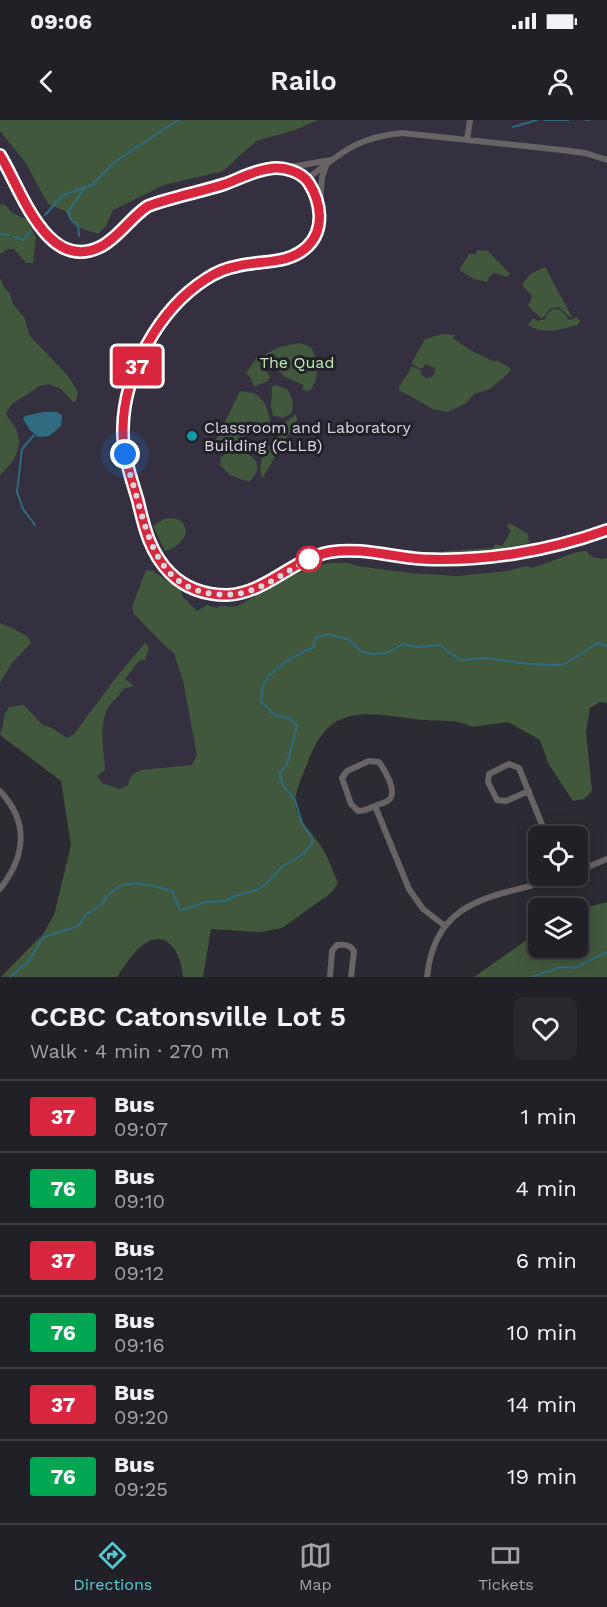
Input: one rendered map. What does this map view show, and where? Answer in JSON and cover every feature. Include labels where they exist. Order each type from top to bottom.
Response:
[{"type":"street","points":[[467,140],[470,120]]},
{"type":"street","points":[[307,179],[356,143],[402,133],[585,153],[607,160]]},
{"type":"street","points":[[0,154],[41,229],[53,242],[76,250],[102,246],[148,206],[225,184],[257,172],[330,161]]},
{"type":"street","points":[[330,161],[322,177],[319,228],[312,242],[304,250],[279,261],[230,268],[210,276],[189,292],[154,334],[138,363],[124,409],[125,454],[147,536],[158,559],[170,573],[185,585],[198,591],[219,595],[239,594],[264,585],[311,558],[332,551],[356,551],[411,558],[474,558],[549,547],[607,530]]},
{"type":"street","points":[[280,168],[295,172],[307,179],[319,209]]},
{"type":"street","points":[[374,761],[379,762],[382,767],[392,794],[390,798],[375,806],[363,811],[354,809],[342,778],[347,771],[374,761]]},
{"type":"street","points":[[529,791],[506,801],[497,800],[488,782],[489,774],[508,764],[516,765],[519,768],[529,791],[543,826]]},
{"type":"street","points":[[0,791],[16,814],[21,849],[15,869],[0,889]]},
{"type":"street","points":[[375,806],[409,889],[423,909],[445,926]]},
{"type":"street","points":[[588,867],[607,859]]},
{"type":"street","points":[[427,977],[433,948],[445,926],[476,901],[528,886]]},
{"type":"street","points":[[330,977],[332,951],[341,944],[349,945],[354,951],[351,977]]},
{"type":"shaded area","points":[[607,120],[607,652],[270,707],[127,830],[0,735],[0,122]]},
{"type":"green space","points":[[0,120],[318,120],[295,130],[256,141],[223,171],[164,185],[113,210],[106,226],[98,234],[75,226],[65,211],[48,204],[25,162],[0,131]]},
{"type":"green space","points":[[4,204],[14,214],[26,219],[36,237],[33,263],[26,263],[14,249],[8,249],[0,254],[0,205]]},
{"type":"green space","points":[[477,250],[488,251],[510,274],[508,277],[494,273],[487,282],[474,279],[459,270],[469,254],[476,254]]},
{"type":"green space","points":[[545,267],[571,318],[562,309],[554,307],[541,318],[528,306],[532,296],[522,285],[530,274]]},
{"type":"green space","points":[[0,278],[13,304],[24,317],[30,336],[69,377],[78,392],[76,401],[73,402],[61,389],[49,384],[40,386],[12,404],[6,413],[16,429],[18,449],[10,465],[0,475]]},
{"type":"green space","points":[[554,309],[561,310],[569,320],[577,317],[580,322],[577,325],[552,331],[540,330],[528,325],[533,318],[538,321],[545,319]]},
{"type":"green space","points":[[442,334],[455,335],[453,338],[470,350],[495,362],[496,360],[510,368],[511,371],[490,389],[474,394],[465,404],[447,412],[433,409],[399,390],[412,366],[422,371],[421,374],[427,379],[433,374],[434,376],[435,368],[426,364],[421,369],[412,362],[425,339]]},
{"type":"green space","name":"The Quad","points":[[300,343],[311,347],[316,358],[317,376],[309,391],[303,390],[303,385],[285,377],[274,366],[269,367],[263,358],[264,355],[279,347]]},
{"type":"green space","name":"The Quad","points":[[257,357],[270,377],[267,381],[254,387],[246,373]]},
{"type":"green space","name":"The Quad","points":[[276,385],[288,390],[293,401],[292,413],[283,418],[273,415],[271,407],[272,387]]},
{"type":"green space","name":"The Quad","points":[[240,391],[255,394],[268,410],[269,430],[250,421],[243,432],[242,440],[248,444],[250,441],[259,445],[263,443],[259,447],[242,449],[218,445],[215,442]]},
{"type":"green space","name":"The Quad","points":[[296,414],[297,420],[262,479],[260,467],[265,448],[272,444],[275,434]]},
{"type":"green space","points":[[231,450],[245,453],[255,460],[257,470],[249,482],[230,475],[220,465],[221,457]]},
{"type":"green space","points":[[170,518],[181,521],[186,531],[179,544],[165,551],[153,526]]},
{"type":"green space","points":[[508,524],[528,534],[529,543],[498,549],[443,553],[493,548],[495,544],[502,546],[511,531],[507,527]]},
{"type":"green space","points":[[586,551],[595,558],[607,558],[607,703],[600,702],[590,708],[586,732],[592,791],[584,799],[573,801],[548,763],[540,740],[508,722],[472,727],[455,721],[368,714],[353,715],[339,720],[327,729],[316,743],[295,798],[299,815],[323,849],[338,883],[331,893],[282,928],[260,932],[211,929],[203,977],[183,977],[174,949],[164,940],[157,939],[140,947],[117,977],[1,977],[43,934],[54,915],[71,845],[61,781],[0,735],[9,707],[24,705],[43,725],[67,738],[74,734],[145,643],[149,648],[145,660],[139,661],[125,679],[134,686],[123,689],[108,708],[105,716],[102,739],[105,770],[97,776],[102,783],[120,789],[128,785],[131,777],[138,771],[192,765],[197,755],[183,681],[174,653],[134,614],[132,607],[146,570],[153,571],[181,590],[182,596],[197,611],[207,605],[216,608],[237,606],[292,576],[315,566],[330,563],[348,563],[410,573],[457,576],[508,571],[526,566],[532,568]]},
{"type":"green space","points":[[0,623],[28,637],[31,643],[12,663],[0,683]]},
{"type":"green space","points":[[607,902],[607,977],[474,977],[528,939],[528,958],[588,958],[588,907]]},
{"type":"water","points":[[57,412],[62,415],[61,426],[49,436],[38,437],[23,419],[25,416]]},
{"type":"waterway","points":[[45,215],[63,195],[92,185],[116,161],[178,120]]},
{"type":"waterway","points":[[513,127],[537,120]]},
{"type":"waterway","points":[[544,120],[569,120]]},
{"type":"waterway","points":[[79,236],[78,225],[71,220],[68,212],[84,189]]},
{"type":"waterway","points":[[14,237],[23,240],[30,232]]},
{"type":"waterway","points":[[0,234],[9,235]]},
{"type":"waterway","points":[[34,435],[22,449],[17,492],[23,509],[35,525]]},
{"type":"waterway","points":[[10,977],[27,963],[44,937],[78,926],[86,915],[102,904],[107,896],[121,885],[137,883],[166,889],[173,892],[182,910],[206,902],[225,901],[259,889],[283,866],[302,855],[312,844],[312,838],[302,823],[295,800],[283,786],[279,772],[287,764],[297,726],[290,719],[274,714],[261,701],[263,687],[271,674],[292,658],[314,647],[315,638],[327,634],[350,640],[360,651],[371,654],[387,653],[403,644],[418,647],[440,645],[460,660],[486,658],[556,665],[565,664],[597,643],[607,646]]},
{"type":"waterway","points":[[532,977],[560,967],[575,968],[607,952]]},
{"type":"bus line","name":"37","points":[[0,155],[35,220],[47,237],[67,249],[84,251],[110,241],[130,220],[148,206],[268,169],[280,168],[295,172],[307,179],[312,189],[320,220],[312,242],[296,255],[279,261],[236,266],[210,276],[189,292],[167,316],[154,334],[136,369],[124,409],[125,454],[152,548],[170,573],[185,585],[206,593],[239,594],[264,585],[311,558],[332,551],[356,551],[423,559],[489,557],[549,547],[607,530]]},
{"type":"place","name":"Classroom and Laboratory Building (CLLB)","points":[[192,436]]},
{"type":"route","points":[[125,454],[152,548],[170,573],[185,585],[206,593],[239,594],[264,585],[311,558],[309,559]]}]
